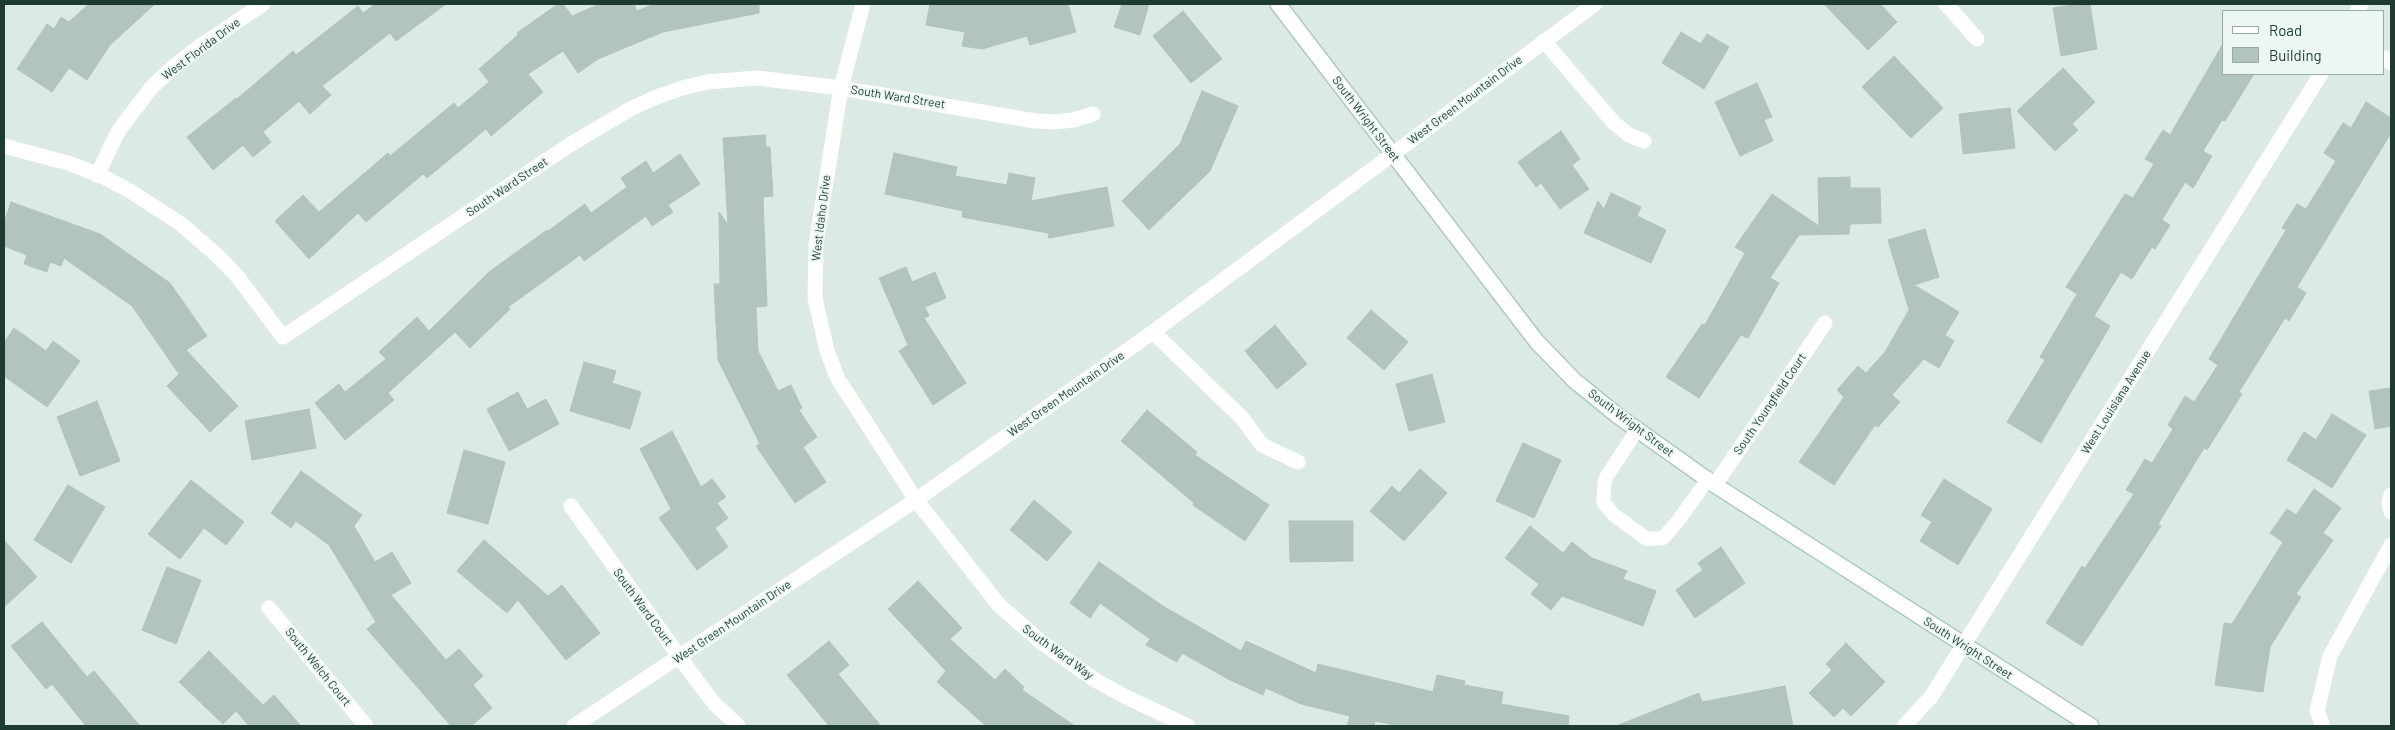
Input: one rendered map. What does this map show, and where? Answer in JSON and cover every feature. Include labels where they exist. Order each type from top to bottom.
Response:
[{"type":"street","name":"West Florida Drive","points":[[98,175],[119,130],[151,88],[192,52],[263,4]]},
{"type":"street","name":"West Idaho Drive","points":[[863,4],[841,88],[816,244],[815,298],[827,351],[838,379],[916,500]]},
{"type":"street","name":"South Wright Street","points":[[1278,4],[1537,342],[1575,380],[1637,430],[1711,482],[2091,726]]},
{"type":"street","name":"West Green Mountain Drive","points":[[574,726],[916,500],[1153,332],[1595,4]]},
{"type":"street","points":[[1946,4],[1977,39]]},
{"type":"street","points":[[1544,41],[1614,123],[1629,135],[1644,141]]},
{"type":"street","name":"West Louisiana Avenue","points":[[1904,726],[1931,697],[2320,75]]},
{"type":"street","name":"South Ward Street","points":[[4,146],[68,163],[130,191],[201,240],[237,276],[283,337],[571,144],[632,108],[659,96],[707,82],[757,78],[841,88],[1034,121],[1073,120],[1093,114]]},
{"type":"street","name":"South Youngfield Court","points":[[1711,482],[1825,322]]},
{"type":"street","points":[[1153,332],[1242,418],[1262,446],[1298,462]]},
{"type":"street","points":[[2391,495],[2389,502],[2391,512]]},
{"type":"street","name":"South Ward Way","points":[[916,500],[1000,605],[1041,642],[1124,696],[1188,726]]},
{"type":"street","name":"South Ward Court","points":[[571,506],[679,657],[714,703],[738,726]]},
{"type":"street","points":[[2323,726],[2318,711],[2330,656],[2391,545]]},
{"type":"street","name":"South Welch Court","points":[[269,608],[366,726]]},
{"type":"lane","points":[[1637,430],[1606,479],[1603,502],[1614,516],[1647,539],[1663,538],[1711,482]]},
{"type":"building","points":[[89,4],[155,4],[110,45],[87,80],[69,68],[52,92],[17,69],[47,24],[54,29],[61,17],[69,22]]},
{"type":"building","points":[[375,4],[446,4],[396,41],[390,33],[322,86],[331,95],[310,114],[299,101],[263,132],[271,142],[253,157],[243,145],[213,170],[187,137],[237,99],[293,51],[296,55],[358,6],[363,13]]},
{"type":"building","points":[[558,4],[563,4],[572,16],[600,4],[634,4],[637,11],[654,4],[759,4],[759,13],[663,32],[598,59],[578,73],[563,51],[528,74],[543,92],[491,136],[486,129],[427,178],[423,174],[366,222],[358,213],[309,259],[275,221],[303,195],[319,212],[388,153],[390,156],[454,103],[458,108],[489,82],[479,69],[518,35],[517,33]]},
{"type":"building","points":[[930,4],[1068,4],[1076,32],[1030,45],[1027,36],[982,49],[962,46],[965,32],[926,25]]},
{"type":"building","points":[[1122,4],[1149,4],[1140,35],[1114,27]]},
{"type":"building","points":[[1824,4],[1880,4],[1897,22],[1868,50]]},
{"type":"building","points":[[2090,4],[2097,49],[2061,56],[2053,8]]},
{"type":"building","points":[[1183,11],[1222,59],[1191,83],[1153,36]]},
{"type":"building","points":[[1681,32],[1701,44],[1707,34],[1729,47],[1704,89],[1662,63]]},
{"type":"building","points":[[2222,45],[2222,75],[2253,75],[2225,121],[2222,120],[2203,151],[2212,156],[2193,188],[2185,182],[2162,220],[2170,225],[2155,249],[2152,247],[2132,279],[2121,272],[2094,316],[2110,326],[2041,443],[2007,422],[2045,360],[2040,357],[2077,294],[2066,287],[2125,194],[2133,198],[2154,164],[2145,159],[2163,130],[2170,135]]},
{"type":"building","points":[[1894,56],[1943,108],[1911,138],[1862,87]]},
{"type":"building","points":[[2063,68],[2095,102],[2072,124],[2078,130],[2055,151],[2017,111]]},
{"type":"building","points":[[1757,83],[1772,117],[1764,120],[1773,141],[1740,156],[1715,102]]},
{"type":"building","points":[[1202,91],[1238,106],[1210,171],[1149,230],[1122,201],[1180,144]]},
{"type":"building","points":[[2366,102],[2391,118],[2391,133],[2297,287],[2306,293],[2289,321],[2285,318],[2239,392],[2242,394],[2207,450],[2204,448],[2158,524],[2161,526],[2082,646],[2046,623],[2082,566],[2085,568],[2134,494],[2126,490],[2145,459],[2152,463],[2173,429],[2168,425],[2185,396],[2194,402],[2218,365],[2209,359],[2286,230],[2282,228],[2297,204],[2306,209],[2336,161],[2324,153],[2343,123],[2351,128]]},
{"type":"building","points":[[2010,108],[2015,148],[1963,154],[1959,114]]},
{"type":"building","points":[[1561,131],[1580,159],[1572,165],[1589,189],[1560,209],[1541,183],[1536,187],[1518,162]]},
{"type":"building","points":[[765,135],[766,147],[770,147],[773,196],[763,197],[767,306],[756,307],[758,351],[778,391],[791,385],[802,408],[799,410],[817,437],[803,447],[826,482],[795,503],[756,446],[760,444],[718,360],[714,284],[720,284],[719,212],[728,225],[723,138]]},
{"type":"building","points":[[894,153],[957,167],[955,176],[1007,185],[1009,173],[1035,178],[1031,201],[1107,187],[1114,226],[1049,238],[1048,233],[962,217],[963,211],[885,194]]},
{"type":"building","points":[[680,154],[700,184],[668,205],[673,212],[652,226],[646,216],[584,261],[580,255],[508,307],[510,309],[470,348],[455,332],[388,393],[394,400],[345,440],[315,403],[339,384],[345,392],[386,359],[379,352],[417,317],[429,331],[489,272],[547,230],[585,204],[591,213],[627,187],[621,178],[646,161],[653,173]]},
{"type":"building","points":[[1850,177],[1850,188],[1880,188],[1881,223],[1850,224],[1849,234],[1799,235],[1770,278],[1779,283],[1748,338],[1741,335],[1699,398],[1666,377],[1702,324],[1705,325],[1745,253],[1735,247],[1772,194],[1819,226],[1818,178]]},
{"type":"building","points":[[1611,193],[1641,207],[1637,216],[1666,230],[1651,263],[1584,233],[1598,201],[1604,209]]},
{"type":"building","points":[[11,202],[100,234],[170,283],[207,336],[186,350],[238,406],[210,432],[167,386],[179,374],[132,306],[64,258],[61,266],[50,262],[47,272],[24,264],[27,255],[4,246],[4,223]]},
{"type":"building","points":[[1925,229],[1939,277],[1914,285],[1959,312],[1945,335],[1954,341],[1939,368],[1924,359],[1892,395],[1900,402],[1878,427],[1875,425],[1834,485],[1799,462],[1844,397],[1837,390],[1858,366],[1866,373],[1885,352],[1909,310],[1888,240]]},
{"type":"building","points":[[906,267],[912,282],[935,272],[946,298],[925,307],[929,316],[924,318],[966,383],[933,405],[899,351],[908,345],[879,278]]},
{"type":"building","points":[[1371,310],[1408,342],[1384,370],[1347,338]]},
{"type":"building","points":[[1275,325],[1307,364],[1277,389],[1245,351]]},
{"type":"building","points":[[14,328],[46,351],[53,341],[80,361],[47,407],[4,376],[4,343]]},
{"type":"building","points":[[584,362],[616,371],[612,383],[641,392],[630,429],[570,411]]},
{"type":"building","points":[[1432,374],[1445,422],[1409,431],[1396,384]]},
{"type":"building","points":[[2391,388],[2391,426],[2375,429],[2369,391]]},
{"type":"building","points":[[518,392],[527,409],[546,399],[559,424],[509,451],[487,409]]},
{"type":"building","points":[[97,401],[120,461],[80,476],[57,417]]},
{"type":"building","points":[[309,409],[316,448],[252,460],[245,421]]},
{"type":"building","points":[[1147,410],[1197,452],[1195,455],[1269,505],[1245,541],[1193,505],[1194,503],[1121,441]]},
{"type":"building","points":[[2332,414],[2366,435],[2332,488],[2287,460],[2304,432],[2316,440]]},
{"type":"building","points":[[672,431],[701,487],[712,479],[726,497],[717,503],[728,518],[715,528],[728,547],[697,570],[659,518],[671,509],[640,449]]},
{"type":"building","points":[[1523,443],[1561,460],[1534,518],[1496,501]]},
{"type":"building","points":[[464,450],[505,462],[488,524],[447,513]]},
{"type":"building","points":[[1420,469],[1447,493],[1404,541],[1370,511],[1392,486],[1399,493]]},
{"type":"building","points":[[301,471],[362,515],[354,526],[375,562],[392,552],[411,583],[391,595],[446,660],[459,649],[483,676],[473,685],[492,708],[471,726],[451,726],[367,629],[376,622],[329,545],[296,521],[291,528],[271,513]]},
{"type":"building","points":[[1944,479],[1992,509],[1958,565],[1920,541],[1932,522],[1921,515]]},
{"type":"building","points":[[191,480],[244,522],[226,545],[204,528],[180,559],[148,534]]},
{"type":"building","points":[[68,485],[105,507],[71,563],[34,540]]},
{"type":"building","points":[[2314,489],[2341,508],[2323,533],[2333,540],[2296,594],[2301,597],[2270,647],[2263,692],[2215,685],[2224,623],[2232,624],[2283,542],[2270,533],[2287,509],[2296,515]]},
{"type":"building","points":[[1034,500],[1072,532],[1047,561],[1010,530]]},
{"type":"building","points":[[1289,521],[1353,521],[1353,561],[1290,562]]},
{"type":"building","points":[[1530,526],[1563,553],[1572,542],[1592,558],[1627,571],[1623,579],[1656,591],[1643,626],[1562,596],[1551,610],[1531,594],[1539,584],[1505,558]]},
{"type":"building","points":[[4,540],[37,577],[4,607]]},
{"type":"building","points":[[484,540],[548,596],[562,585],[600,633],[566,660],[518,600],[507,613],[457,571]]},
{"type":"building","points":[[1721,547],[1745,583],[1695,618],[1676,590],[1703,570],[1698,563]]},
{"type":"building","points":[[1099,562],[1163,606],[1241,651],[1246,641],[1316,673],[1318,664],[1433,692],[1437,675],[1465,681],[1464,685],[1503,692],[1501,704],[1569,716],[1568,726],[1400,726],[1375,721],[1374,726],[1347,726],[1350,716],[1301,704],[1266,688],[1263,695],[1228,679],[1182,653],[1177,662],[1146,645],[1150,639],[1100,603],[1090,618],[1070,603]]},
{"type":"building","points":[[167,567],[201,580],[176,644],[142,630]]},
{"type":"building","points":[[918,581],[962,628],[950,639],[995,680],[1005,669],[1024,687],[1022,690],[1075,726],[986,726],[937,682],[946,671],[888,609]]},
{"type":"building","points":[[42,622],[87,677],[94,671],[140,726],[86,726],[52,684],[46,689],[11,646]]},
{"type":"building","points":[[829,641],[849,665],[838,674],[881,726],[829,726],[787,675]]},
{"type":"building","points":[[1846,643],[1885,682],[1851,716],[1843,708],[1834,717],[1809,693],[1832,670],[1826,664]]},
{"type":"building","points":[[209,651],[263,705],[274,695],[301,726],[249,726],[236,711],[223,724],[179,682]]},
{"type":"building","points":[[1785,686],[1793,726],[1616,726],[1699,693],[1702,702]]}]
